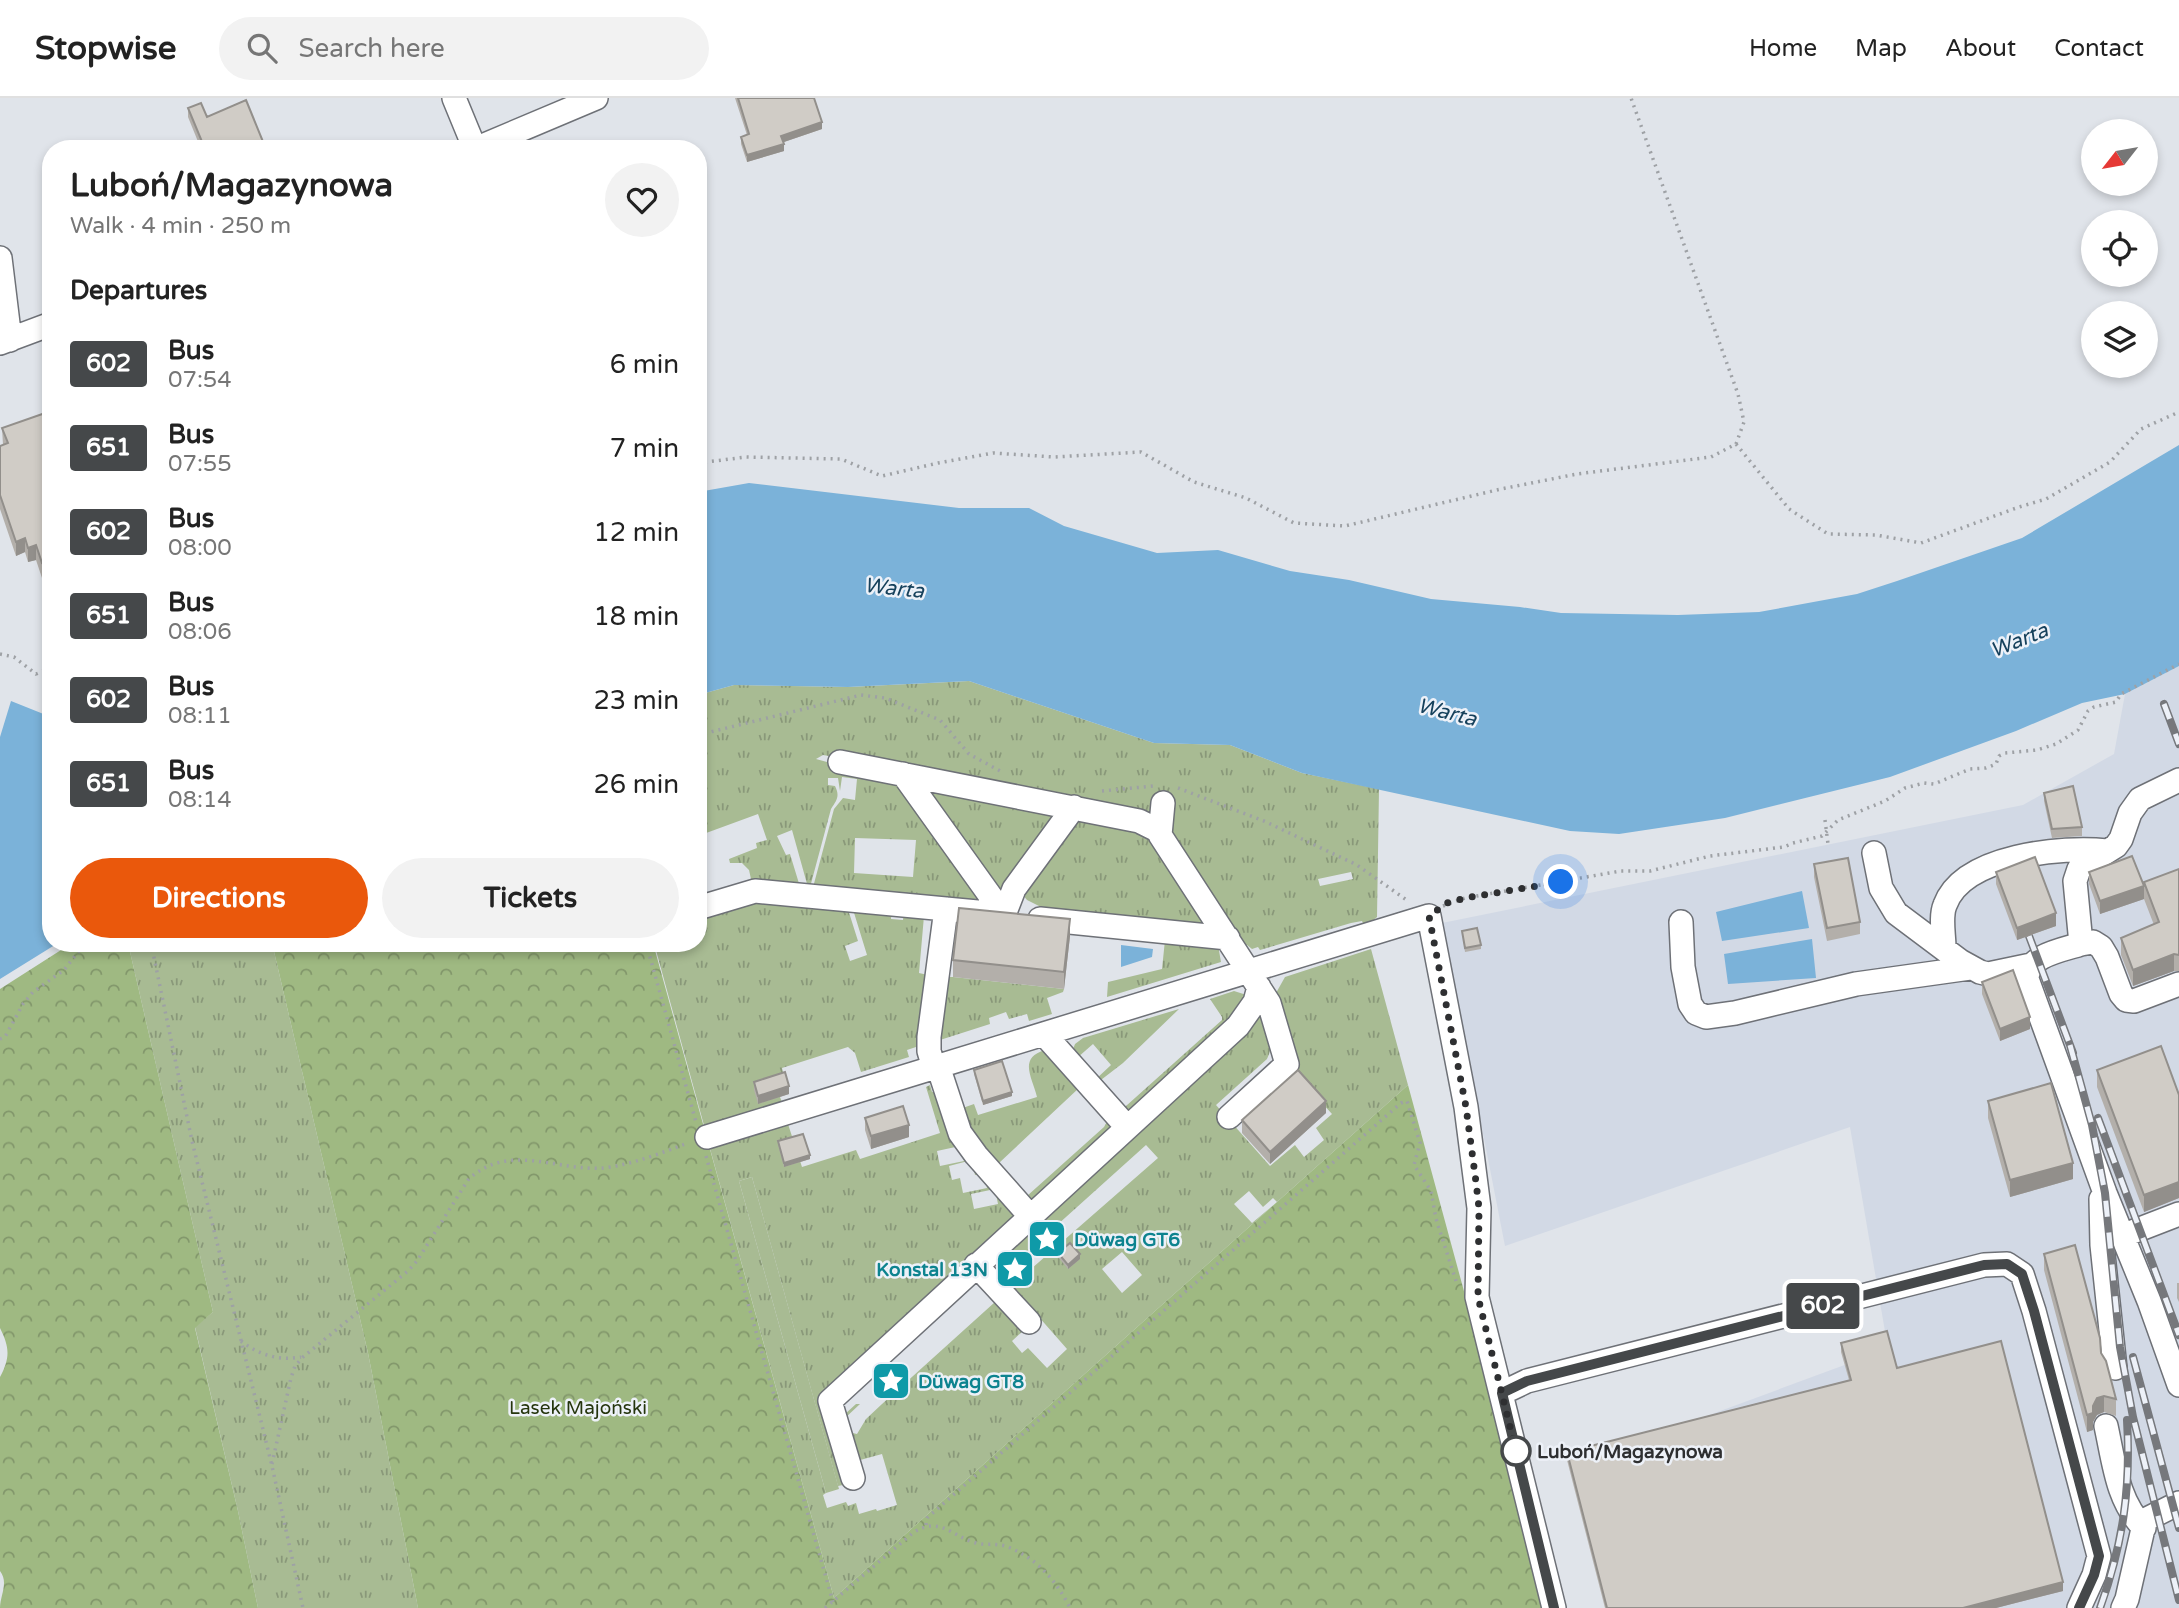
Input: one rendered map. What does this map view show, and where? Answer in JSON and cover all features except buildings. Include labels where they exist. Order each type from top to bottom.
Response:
[{"type":"street","points":[[454,98],[471,140]]},
{"type":"street","points":[[496,140],[596,98]]},
{"type":"street","points":[[0,258],[13,339],[42,328]]},
{"type":"street","points":[[840,762],[1139,821],[1159,831],[1175,860],[1269,1003],[1287,1065],[1228,1118]]},
{"type":"street","points":[[903,774],[1004,915]]},
{"type":"street","points":[[2081,944],[2076,874],[2083,865],[2109,851],[2121,839],[2130,813],[2140,799],[2179,780]]},
{"type":"street","points":[[1159,831],[1165,792]]},
{"type":"street","points":[[1004,915],[1014,890],[1073,807]]},
{"type":"street","points":[[1944,948],[1944,905],[1953,891],[1972,874],[2004,861],[2038,853],[2087,849],[2109,851]]},
{"type":"street","points":[[1874,853],[1881,888],[1896,913],[1970,968],[1988,974],[2031,965],[2043,957],[2093,942],[2101,947],[2126,1000],[2134,1001],[2179,984]]},
{"type":"street","points":[[707,905],[755,891],[1228,937]]},
{"type":"street","points":[[946,909],[929,1051],[960,1133],[1030,1216]]},
{"type":"street","points":[[703,1138],[1044,1034],[1254,979],[1429,916],[1466,1107],[1476,1182],[1479,1208],[1478,1297],[1554,1608]]},
{"type":"street","points":[[1681,922],[1689,1004],[1696,1013],[1706,1017],[1735,1013],[1856,984],[1970,968]]},
{"type":"street","points":[[2031,965],[2026,973],[2028,984],[2179,1385]]},
{"type":"street","points":[[853,1478],[831,1401],[1238,1026],[1255,1002],[1254,979]]},
{"type":"street","points":[[1044,1034],[1127,1127]]},
{"type":"street","points":[[2100,1181],[2102,1245],[2115,1368]]},
{"type":"street","points":[[2122,1236],[2179,1214]]},
{"type":"street","points":[[1502,1393],[1527,1381],[1984,1265],[2007,1264],[2022,1274],[2034,1311],[2099,1556],[2094,1575],[2079,1608]]},
{"type":"street","points":[[976,1265],[1028,1322]]},
{"type":"street","points":[[2106,1426],[2117,1482],[2126,1504],[2144,1528]]},
{"type":"street","points":[[2123,1608],[2146,1520],[2179,1503]]},
{"type":"path","points":[[707,462],[746,457],[841,460],[883,476],[993,453],[1054,457],[1141,453],[1194,482],[1246,498],[1294,523],[1345,526],[1577,474],[1711,457],[1736,444],[1744,422],[1738,394],[1631,98]]},
{"type":"path","points":[[1736,444],[1789,509],[1828,534],[1875,535],[1922,543],[2046,499],[2110,462],[2141,429],[2179,412]]},
{"type":"path","points":[[0,654],[14,657],[36,674],[42,672]]},
{"type":"path","points":[[1097,792],[1186,790],[1264,821],[1357,865],[1429,916],[1447,903],[1465,898],[1621,871],[1650,871],[1710,856],[1784,847],[1826,833],[1838,820],[1885,801],[1905,788],[1924,783],[1934,784],[1970,769],[1986,768],[1996,764],[2005,753],[2037,750],[2056,744],[2078,730],[2088,711],[2094,707],[2116,702],[2121,694],[2179,664]]},
{"type":"path","points":[[707,733],[861,695],[885,698],[940,720],[969,754],[1010,775]]},
{"type":"path","points":[[1825,820],[1828,844]]},
{"type":"path","points":[[0,1039],[5,1037],[23,1004],[33,992],[64,970],[78,952]]},
{"type":"path","points":[[153,952],[192,1141],[303,1608]]},
{"type":"path","points":[[649,952],[833,1602]]},
{"type":"path","points":[[926,1525],[927,1518],[1401,1103],[1407,1101],[1420,1143],[1414,1165],[1431,1191],[1436,1219],[1458,1288]]},
{"type":"path","points":[[271,1466],[295,1366],[408,1271],[431,1240],[468,1180],[483,1169],[513,1160],[537,1160],[583,1169],[636,1162],[680,1146]]},
{"type":"path","points":[[241,1341],[252,1350],[279,1358],[303,1357]]},
{"type":"path","points":[[825,1608],[914,1532],[926,1525],[937,1525],[975,1544],[1004,1546],[1031,1559],[1052,1578],[1070,1608]]},
{"type":"shaded area","points":[[2179,666],[2179,1608],[1804,1608],[1693,1421],[1888,1349],[1850,1127],[1505,1246],[1442,923],[2023,805],[2114,754],[2125,694]]},
{"type":"green space","points":[[969,681],[1154,743],[1230,745],[1302,773],[1379,789],[1377,917],[1365,927],[1362,921],[1351,923],[1260,950],[1258,947],[1252,949],[1247,945],[1243,946],[1241,939],[1238,939],[1166,839],[1171,793],[1159,794],[1155,820],[955,778],[823,755],[816,759],[904,783],[981,891],[975,895],[979,901],[812,891],[834,809],[843,798],[855,800],[857,779],[842,777],[840,791],[838,778],[828,778],[828,785],[835,786],[837,798],[831,809],[809,891],[792,830],[777,836],[786,855],[790,854],[801,890],[746,886],[751,879],[749,870],[742,863],[730,863],[729,859],[757,848],[756,843],[767,840],[758,814],[707,833],[707,692],[734,685],[848,687]],"holes":[[[855,838],[916,840],[913,877],[854,873]],[[1351,872],[1353,879],[1320,886],[1318,879]]]},
{"type":"green space","points":[[912,777],[1059,813],[1004,889],[992,889]]},
{"type":"green space","points":[[1073,815],[1145,830],[1220,932],[1039,913],[1039,906],[1022,894]]},
{"type":"green space","points":[[738,899],[846,903],[858,941],[845,946],[850,961],[867,955],[851,903],[892,907],[891,919],[903,920],[904,909],[924,916],[919,973],[928,975],[917,1041],[919,1046],[907,1050],[909,1057],[861,1072],[855,1053],[848,1047],[782,1068],[785,1081],[780,1097],[783,1105],[705,1129],[656,952],[707,952],[707,917],[741,905]]},
{"type":"green space","points":[[1165,940],[1218,945],[1221,962],[1107,997],[1108,982],[1162,969]]},
{"type":"green space","points":[[1371,949],[1408,1085],[834,1598],[709,1145],[787,1121],[802,1167],[856,1150],[860,1159],[940,1133],[926,1087],[930,1085],[932,1092],[942,1092],[948,1114],[965,1148],[1004,1193],[1015,1211],[1018,1220],[824,1397],[849,1486],[845,1488],[843,1485],[838,1486],[752,1177],[739,1181],[826,1493],[823,1495],[827,1508],[846,1502],[848,1506],[856,1503],[859,1514],[876,1509],[877,1511],[897,1505],[882,1454],[853,1462],[840,1414],[843,1411],[845,1414],[856,1404],[860,1404],[844,1419],[848,1432],[857,1434],[866,1419],[995,1302],[1003,1305],[1024,1330],[1012,1341],[1022,1353],[1028,1348],[1047,1368],[1067,1349],[1038,1316],[1036,1318],[1015,1294],[1007,1290],[1158,1158],[1146,1145],[997,1279],[993,1272],[1009,1253],[1007,1250],[1020,1230],[1237,1033],[1260,1003],[1271,1030],[1267,1059],[1216,1105],[1270,1166],[1295,1145],[1304,1157],[1324,1140],[1316,1128],[1332,1114],[1301,1080],[1275,1005],[1276,993],[1285,977]],"holes":[[[960,1146],[964,1161],[940,1166],[937,1151]],[[972,1160],[975,1175],[984,1174],[987,1188],[963,1193],[960,1178],[952,1180],[949,1166]],[[995,1189],[998,1204],[974,1209],[971,1194]],[[1249,1191],[1263,1207],[1273,1198],[1277,1202],[1252,1223],[1234,1204]],[[1122,1252],[1142,1275],[1122,1293],[1102,1269]]]},
{"type":"green space","points":[[58,952],[130,952],[213,1312],[195,1328],[258,1608],[0,1608],[4,1585],[0,1571],[0,1377],[8,1353],[0,1328],[0,989]]},
{"type":"green space","points":[[130,952],[274,952],[368,1353],[418,1608],[258,1608],[195,1327],[213,1312]]},
{"type":"green space","name":"Lasek Majoński","points":[[274,952],[655,952],[834,1598],[1408,1085],[1550,1608],[418,1608],[368,1353]]},
{"type":"green space","points":[[946,977],[1064,989],[1063,992],[1047,998],[1052,1014],[1029,1021],[1027,1014],[1009,1019],[1006,1012],[989,1018],[990,1024],[940,1040]]},
{"type":"green space","points":[[1234,991],[1253,997],[1130,1119],[1121,1107],[1126,1106],[1222,1020],[1210,999]]},
{"type":"green space","points":[[1179,1009],[1123,1063],[1097,1083],[1095,1080],[1111,1065],[1093,1044],[1077,1058],[1072,1052],[1075,1044],[1083,1038]]},
{"type":"green space","points":[[1045,1050],[1079,1088],[999,1163],[1027,1196],[1104,1127],[1108,1120],[1118,1130],[1035,1205],[1025,1203],[957,1110],[974,1104],[978,1115],[1037,1097],[1029,1063],[1037,1053]]},
{"type":"green space","points":[[752,1177],[839,1489],[826,1493],[739,1181]]},
{"type":"water","name":"Warta","points":[[2179,445],[2179,666],[2125,694],[2082,703],[2016,731],[1890,777],[1725,818],[1619,834],[1570,831],[1302,773],[1230,745],[1154,743],[969,681],[848,687],[734,685],[707,692],[707,490],[749,483],[959,508],[1029,508],[1064,526],[1157,553],[1218,550],[1290,571],[1349,580],[1431,599],[1561,613],[1678,615],[1759,612],[1857,594],[2022,538]]},
{"type":"water","points":[[11,701],[42,713],[44,952],[0,979],[0,737]]},
{"type":"water","points":[[1802,891],[1809,928],[1722,941],[1716,912]]},
{"type":"water","points":[[1812,939],[1816,978],[1728,984],[1724,954]]},
{"type":"water","points":[[1121,945],[1153,949],[1152,957],[1121,967]]},
{"type":"railway","points":[[2164,704],[2179,744]]},
{"type":"railway","points":[[2029,936],[2073,1053]]},
{"type":"railway","points":[[2070,1045],[2092,1125],[2105,1193],[2120,1347],[2133,1417],[2179,1600]]},
{"type":"railway","points":[[2098,1118],[2179,1335]]},
{"type":"railway","points":[[2133,1357],[2179,1528]]},
{"type":"railway","points":[[2100,1608],[2124,1516],[2128,1469],[2127,1420]]},
{"type":"bus line","name":"602","points":[[1554,1608],[1502,1393],[1527,1381],[1984,1265],[2007,1264],[2022,1274],[2034,1311],[2099,1556],[2094,1575],[2079,1608]]},
{"type":"place","name":"Düwag GT6","points":[[1047,1239]]},
{"type":"place","name":"Konstal 13N","points":[[1015,1269]]},
{"type":"place","name":"Düwag GT8","points":[[891,1381]]},
{"type":"place","name":"Luboń/Magazynowa","points":[[1516,1451]]},
{"type":"route","points":[[1516,1451],[1478,1297],[1479,1208],[1476,1182],[1466,1107],[1429,916],[1447,903],[1465,898],[1561,882]]}]
